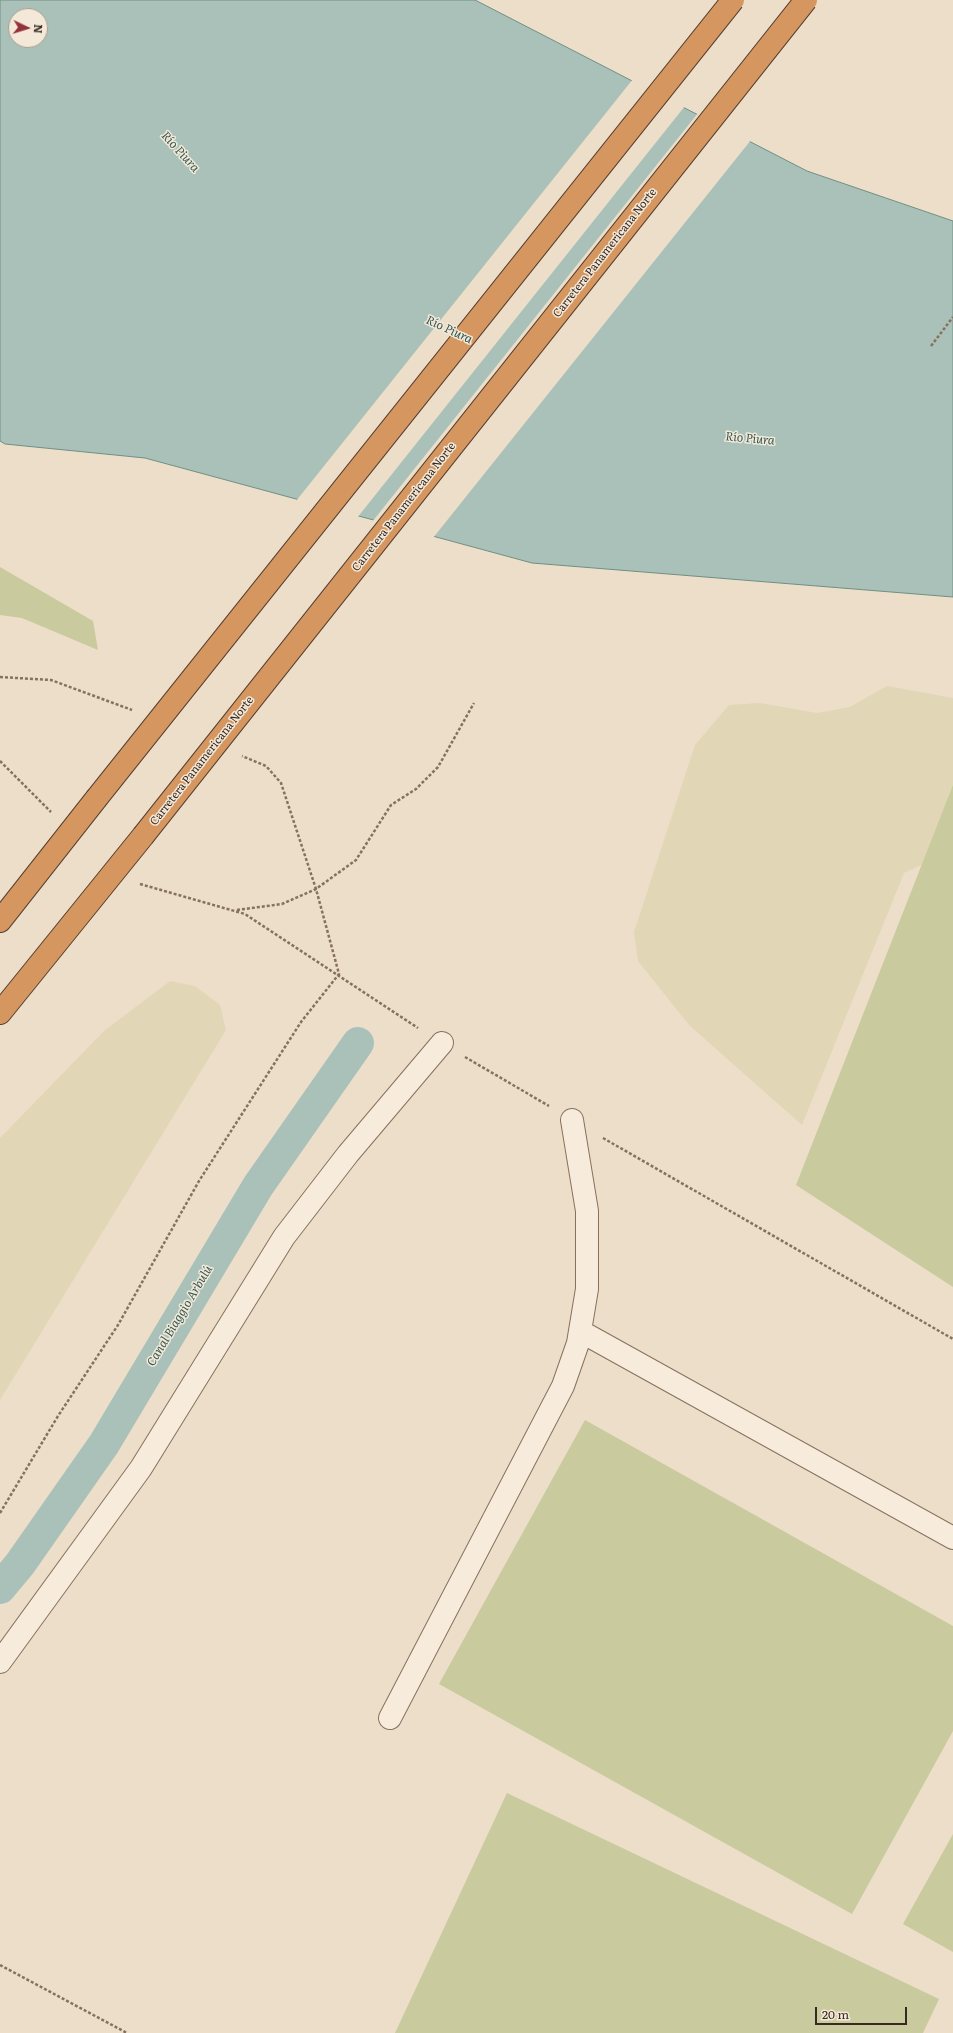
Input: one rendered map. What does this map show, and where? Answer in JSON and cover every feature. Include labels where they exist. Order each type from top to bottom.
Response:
[{"type":"highway","points":[[0,921],[733,0]]},
{"type":"highway","name":"Carretera Panamericana Norte","points":[[0,1013],[143,836],[806,0]]},
{"type":"street","points":[[0,1662],[141,1468],[284,1236],[348,1154],[442,1043]]},
{"type":"street","points":[[390,1718],[563,1386],[578,1343],[587,1289],[587,1211],[572,1120]]},
{"type":"street","points":[[580,1331],[953,1538]]},
{"type":"path","points":[[931,346],[953,317]]},
{"type":"path","points":[[234,910],[282,904],[316,890],[356,860],[391,805],[416,789],[438,767],[474,703]]},
{"type":"path","points":[[0,760],[20,779],[70,833]]},
{"type":"path","points":[[110,876],[245,914],[339,974],[442,1043],[572,1120],[953,1339]]},
{"type":"path","points":[[0,1513],[58,1416],[118,1325],[199,1181],[301,1022],[339,974]]},
{"type":"path","points":[[0,1965],[127,2033]]},
{"type":"shaded area","points":[[887,686],[953,698],[953,847],[951,851],[904,873],[802,1125],[689,1025],[638,961],[634,932],[695,745],[729,705],[760,703],[817,713],[850,707]]},
{"type":"shaded area","points":[[170,981],[195,986],[220,1005],[226,1030],[0,1400],[0,1138],[104,1031]]},
{"type":"green space","points":[[0,567],[93,621],[98,650],[22,618],[0,615]]},
{"type":"green space","points":[[953,785],[953,1287],[796,1185]]},
{"type":"green space","points":[[585,1420],[953,1626],[953,1731],[852,1914],[439,1684]]},
{"type":"green space","points":[[507,1793],[939,1999],[923,2033],[395,2033]]},
{"type":"green space","points":[[953,1834],[953,1952],[903,1924]]},
{"type":"water","name":"Río Piura","points":[[0,0],[475,0],[807,171],[953,221],[953,597],[532,563],[145,458],[5,444],[0,441]]},
{"type":"pier","points":[[633,79],[685,106],[357,518],[296,501]]},
{"type":"pier","points":[[698,113],[751,140],[433,538],[372,522]]},
{"type":"waterway","name":"Canal Biaggio Arbulú","points":[[0,1588],[20,1564],[104,1444],[258,1186],[358,1043]]}]
